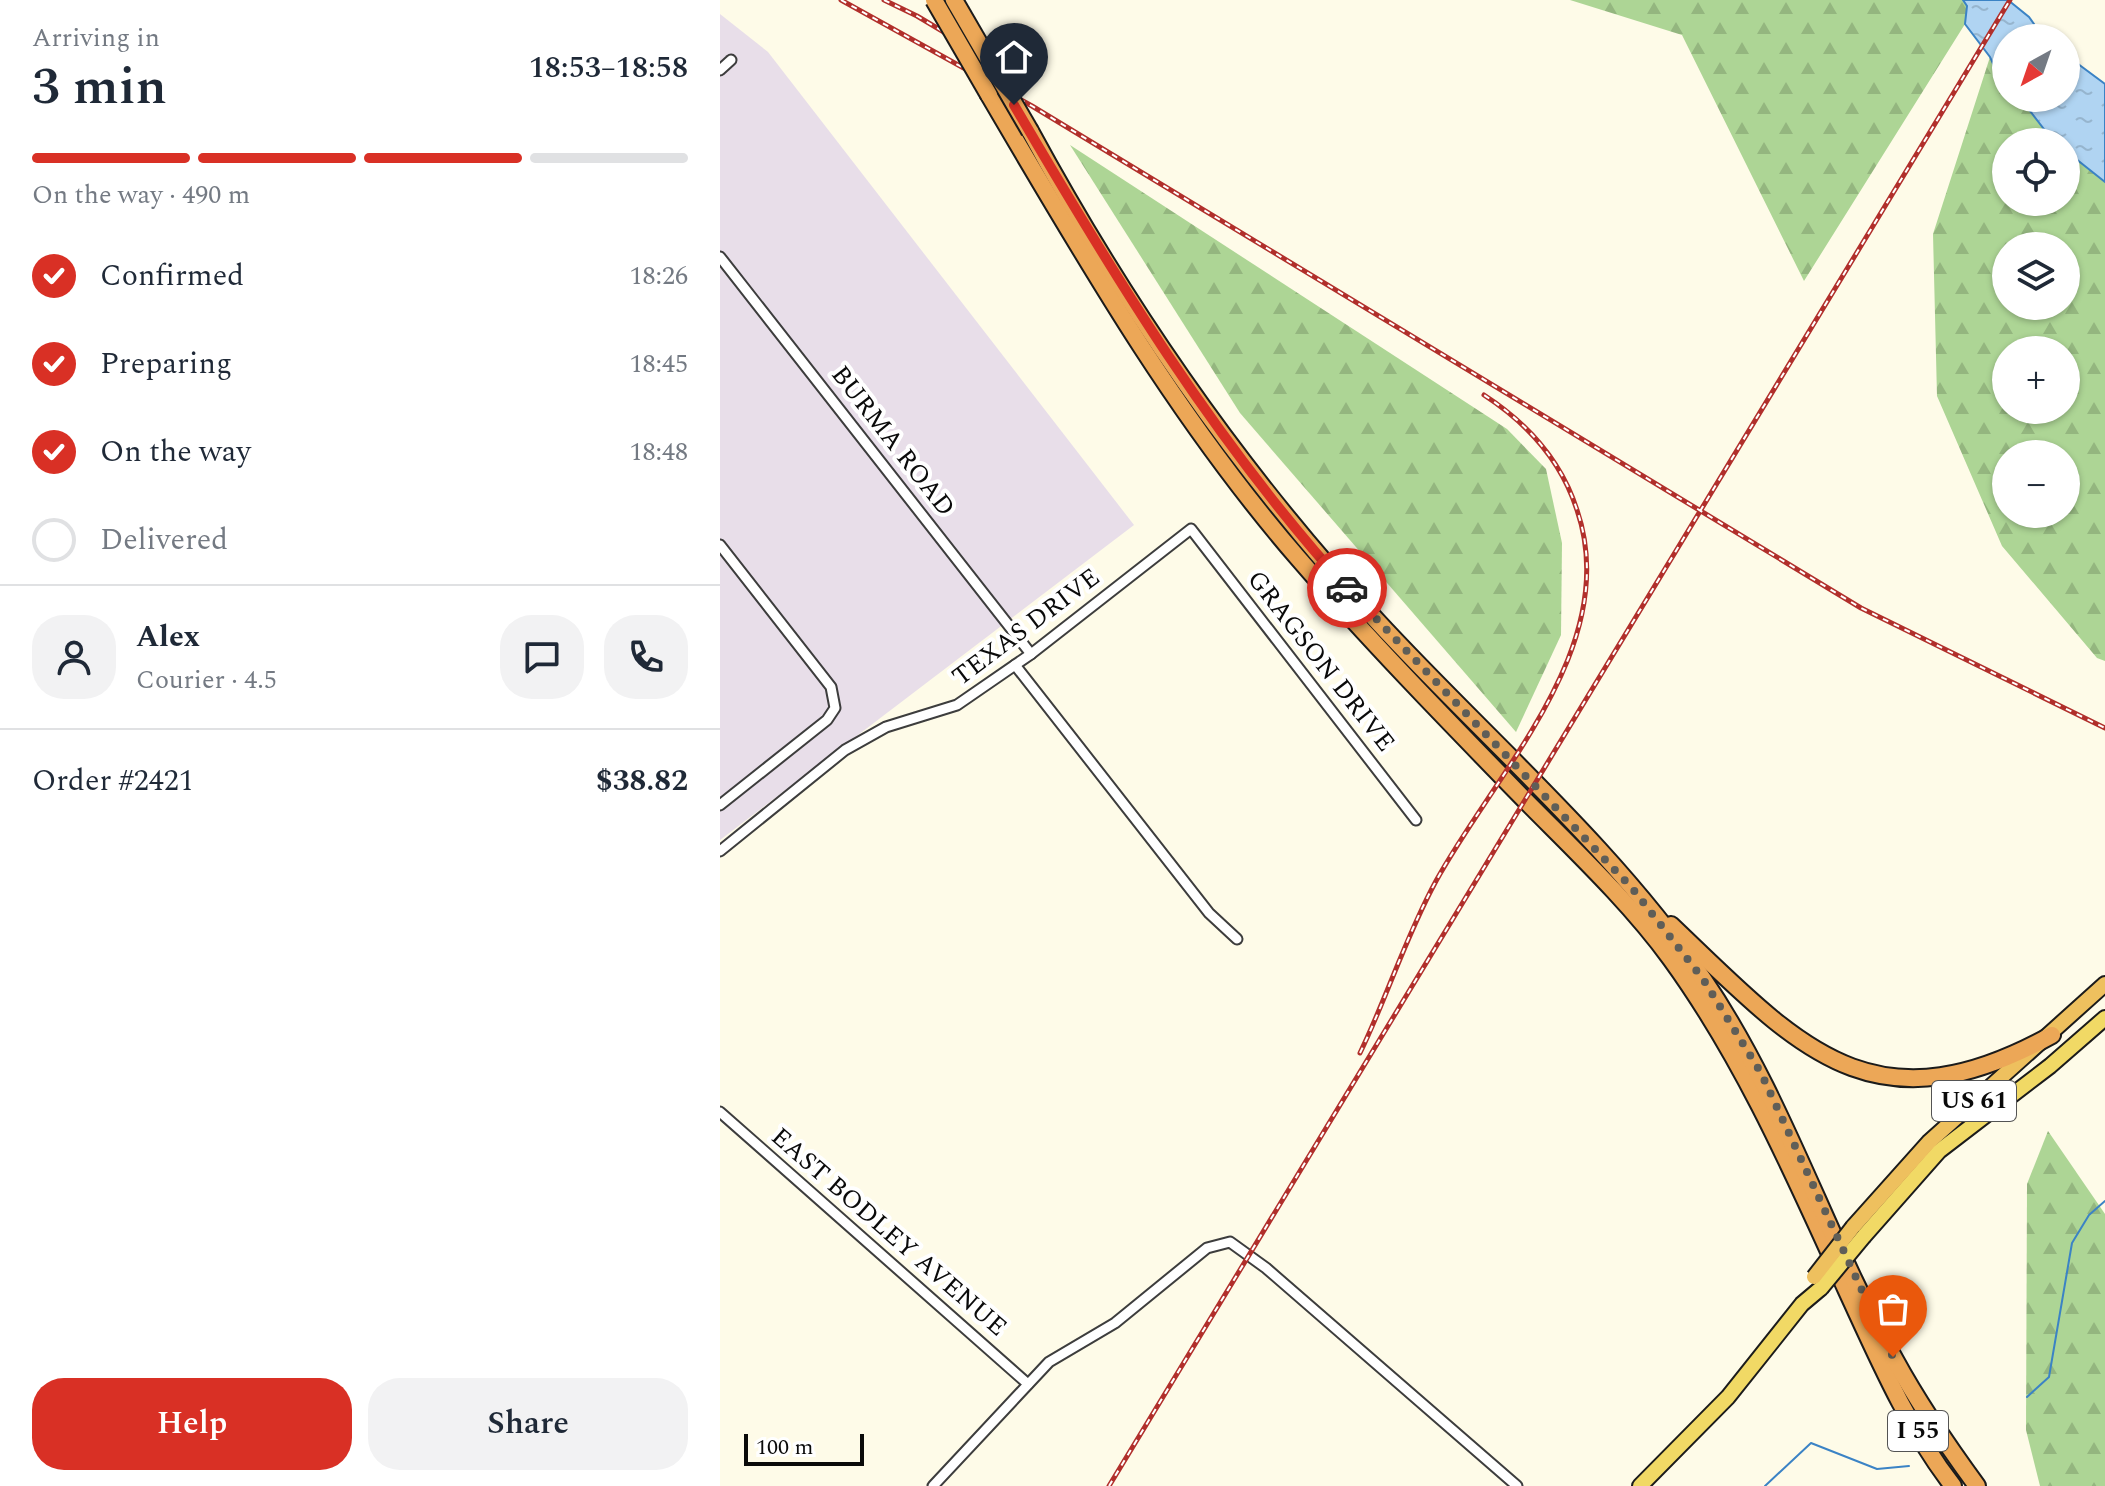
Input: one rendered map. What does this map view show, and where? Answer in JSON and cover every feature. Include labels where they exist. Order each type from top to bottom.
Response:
[{"type":"highway","name":"I 55","points":[[934,0],[1110,299],[1221,463],[1295,554],[1390,662],[1574,849],[1667,954],[1720,1029],[1885,1374],[1936,1464],[1953,1486]]},
{"type":"highway","name":"I 55","points":[[954,0],[1156,343],[1271,500],[1378,622],[1632,888],[1703,979],[1761,1073],[1893,1357],[1937,1431],[1977,1486]]},
{"type":"highway","points":[[1632,888],[1770,1020],[1809,1049],[1860,1072],[1898,1078],[1948,1077],[2017,1054],[2052,1035]]},
{"type":"highway","name":"US 61","points":[[1818,1282],[1929,1142],[2052,1035],[2105,984]]},
{"type":"main road","name":"US 61","points":[[1858,1231],[1939,1151],[2050,1066],[2105,1018]]},
{"type":"main road","name":"US 61","points":[[1640,1486],[1728,1397],[1818,1282]]},
{"type":"street","points":[[720,70],[731,60]]},
{"type":"street","name":"BURMA ROAD","points":[[720,257],[1031,654]]},
{"type":"street","name":"TEXAS DRIVE","points":[[720,851],[845,750],[886,727],[957,705],[1031,654],[1191,529]]},
{"type":"street","name":"GRAGSON DRIVE","points":[[1191,529],[1416,820]]},
{"type":"street","points":[[720,545],[831,687],[835,708],[827,720],[720,805]]},
{"type":"street","points":[[1015,665],[1209,913],[1237,939]]},
{"type":"street","name":"EAST BODLEY AVENUE","points":[[720,1112],[1028,1384]]},
{"type":"street","points":[[933,1486],[1049,1362],[1115,1323],[1196,1255],[1215,1244],[1230,1242],[1266,1268],[1517,1486]]},
{"type":"shaded area","points":[[720,14],[768,52],[1134,525],[720,840]]},
{"type":"green space","points":[[1570,0],[1963,0],[1967,6],[1965,24],[1804,281],[1682,35]]},
{"type":"green space","points":[[1990,57],[1992,112],[2033,112],[2044,128],[1992,128],[1992,216],[2080,216],[2080,162],[2105,182],[2105,661],[2097,658],[2002,546],[1994,528],[2080,528],[2080,440],[1992,440],[1992,523],[1937,396],[1933,234]]},
{"type":"green space","points":[[1070,145],[1507,429],[1546,469],[1562,543],[1561,635],[1516,732],[1240,413]]},
{"type":"green space","points":[[2048,1131],[2105,1214],[2105,1486],[2040,1486],[2026,1430],[2027,1184]]},
{"type":"water","points":[[1963,0],[2008,0],[2034,24],[1992,24],[1992,61],[1965,24],[1967,6]]},
{"type":"water","points":[[2080,65],[2105,84],[2105,182],[2080,162],[2080,128],[2043,128],[2031,112],[2080,112]]},
{"type":"waterway","points":[[2027,1397],[2049,1377],[2072,1243],[2089,1215],[2105,1201]]},
{"type":"waterway","points":[[1765,1486],[1811,1443],[1877,1469],[1909,1466]]},
{"type":"railway","points":[[841,0],[1032,106],[1861,608],[2105,728]]},
{"type":"railway","points":[[884,0],[917,16],[1024,80]]},
{"type":"railway","points":[[1109,1486],[2010,0]]},
{"type":"railway","points":[[1360,1053],[1436,881],[1547,704],[1569,657],[1583,609],[1587,560],[1577,510],[1570,492],[1541,444],[1484,395]]},
{"type":"way so far","points":[[1347,588],[1632,888],[1703,979],[1761,1073],[1893,1357]]},
{"type":"route","points":[[1014,105],[1109,268],[1173,367],[1271,500],[1347,588]]}]
